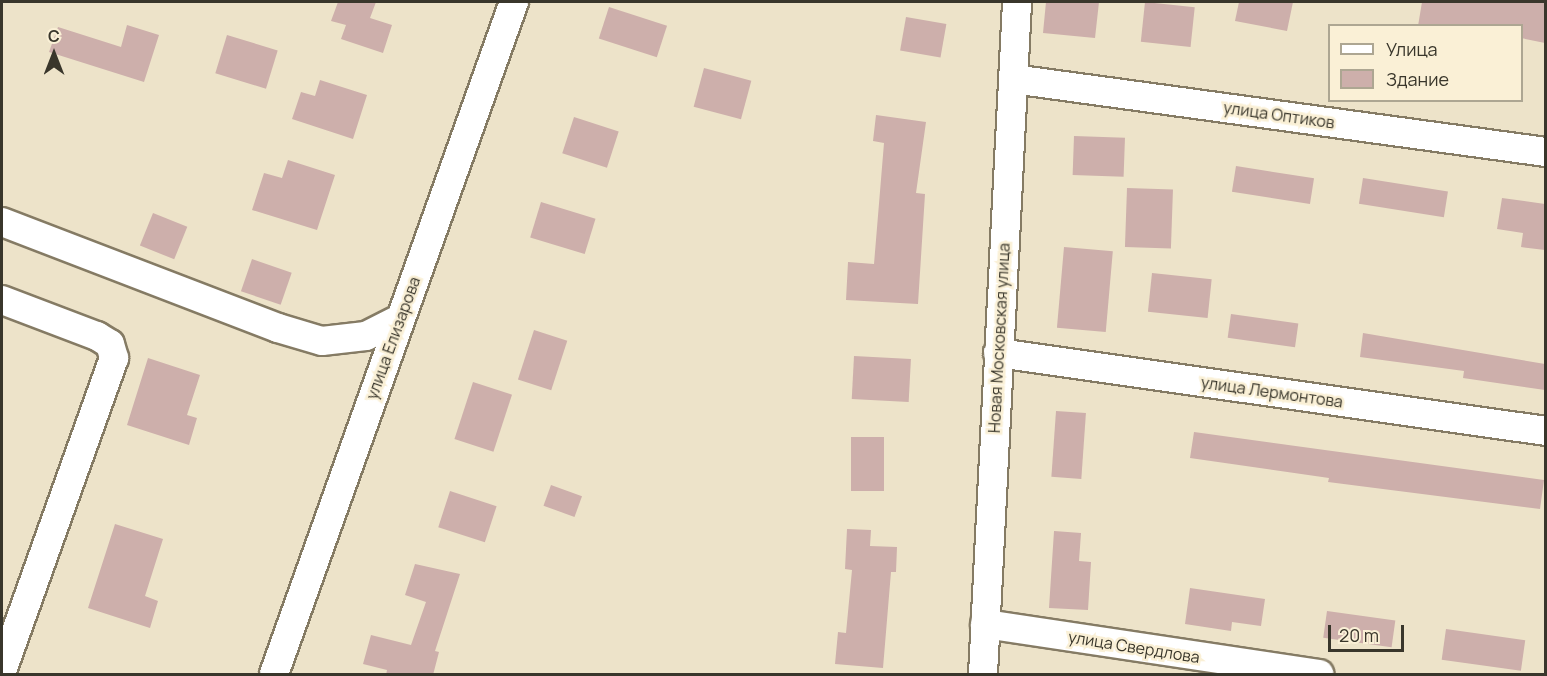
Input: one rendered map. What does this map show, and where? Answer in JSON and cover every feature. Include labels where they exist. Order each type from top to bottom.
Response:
[{"type":"street","name":"улица Елизарова","points":[[274,675],[398,320],[514,2]]},
{"type":"street","name":"Новая Московская улица","points":[[983,675],[1017,2]]},
{"type":"street","name":"улица Оптиков","points":[[1013,78],[1545,152]]},
{"type":"street","points":[[2,222],[278,328],[322,341],[366,336],[398,320]]},
{"type":"street","points":[[2,300],[97,336],[110,344],[114,358],[2,671]]},
{"type":"street","name":"улица Лермонтова","points":[[998,353],[1545,431]]},
{"type":"street","name":"улица Свердлова","points":[[986,624],[1319,675]]},
{"type":"building","points":[[338,2],[376,2],[370,18],[392,25],[383,53],[341,39],[346,25],[331,21]]},
{"type":"building","points":[[1046,2],[1099,2],[1095,38],[1043,33]]},
{"type":"building","points":[[1145,2],[1195,7],[1191,47],[1141,42]]},
{"type":"building","points":[[1239,2],[1293,2],[1287,31],[1235,21]]},
{"type":"building","points":[[1422,2],[1545,2],[1545,43],[1523,38],[1523,24],[1418,24]]},
{"type":"building","points":[[609,7],[667,26],[657,57],[599,38]]},
{"type":"building","points":[[906,17],[946,24],[940,58],[900,50]]},
{"type":"building","points":[[127,25],[159,35],[144,82],[49,52],[58,27],[121,47]]},
{"type":"building","points":[[227,35],[278,50],[266,89],[215,73]]},
{"type":"building","points":[[704,68],[751,81],[741,119],[694,107]]},
{"type":"building","points":[[320,80],[367,95],[353,139],[292,119],[301,92],[315,96]]},
{"type":"building","points":[[876,115],[926,122],[916,193],[925,194],[918,304],[846,300],[848,262],[874,264],[884,143],[873,141]]},
{"type":"building","points":[[574,117],[619,132],[607,168],[562,153]]},
{"type":"building","points":[[1074,136],[1125,138],[1124,177],[1073,175]]},
{"type":"building","points":[[288,160],[335,175],[317,230],[252,210],[264,173],[282,178]]},
{"type":"building","points":[[1236,166],[1314,178],[1310,204],[1232,192]]},
{"type":"building","points":[[1363,178],[1448,191],[1444,217],[1359,204]]},
{"type":"building","points":[[1127,188],[1173,190],[1171,249],[1125,247]]},
{"type":"building","points":[[1502,198],[1545,204],[1545,250],[1521,247],[1523,233],[1497,229]]},
{"type":"building","points":[[541,202],[596,219],[585,254],[530,237]]},
{"type":"building","points":[[153,213],[187,227],[174,259],[140,245]]},
{"type":"building","points":[[1064,247],[1113,251],[1106,332],[1057,328]]},
{"type":"building","points":[[252,259],[292,273],[281,305],[241,291]]},
{"type":"building","points":[[1152,273],[1212,279],[1208,318],[1148,312]]},
{"type":"building","points":[[1231,314],[1298,323],[1295,347],[1228,338]]},
{"type":"building","points":[[534,330],[567,341],[551,390],[518,379]]},
{"type":"building","points":[[1363,333],[1545,364],[1545,390],[1463,378],[1464,371],[1360,357]]},
{"type":"building","points":[[854,356],[911,359],[909,402],[852,399]]},
{"type":"building","points":[[148,358],[200,375],[187,415],[197,418],[189,445],[127,425]]},
{"type":"building","points":[[473,382],[512,395],[493,452],[454,439]]},
{"type":"building","points":[[1056,411],[1086,413],[1081,479],[1051,477]]},
{"type":"building","points":[[1194,432],[1544,480],[1540,509],[1328,482],[1329,478],[1190,458]]},
{"type":"building","points":[[851,437],[884,437],[884,491],[851,491]]},
{"type":"building","points":[[551,485],[582,496],[574,517],[543,506]]},
{"type":"building","points":[[450,491],[497,506],[485,542],[438,527]]},
{"type":"building","points":[[115,524],[163,539],[145,596],[158,601],[150,628],[88,608]]},
{"type":"building","points":[[847,529],[871,530],[870,546],[897,547],[896,572],[891,572],[883,668],[835,664],[838,632],[846,633],[852,570],[845,569]]},
{"type":"building","points":[[1054,531],[1081,533],[1079,561],[1091,562],[1088,610],[1049,608]]},
{"type":"building","points":[[415,564],[460,574],[435,651],[439,652],[433,675],[386,675],[387,670],[363,664],[371,635],[411,645],[426,602],[405,595]]},
{"type":"building","points":[[1190,588],[1265,599],[1261,626],[1232,622],[1231,631],[1185,624]]},
{"type":"building","points":[[1327,611],[1395,621],[1392,647],[1323,638]]},
{"type":"building","points":[[1446,629],[1525,640],[1521,671],[1442,660]]}]
